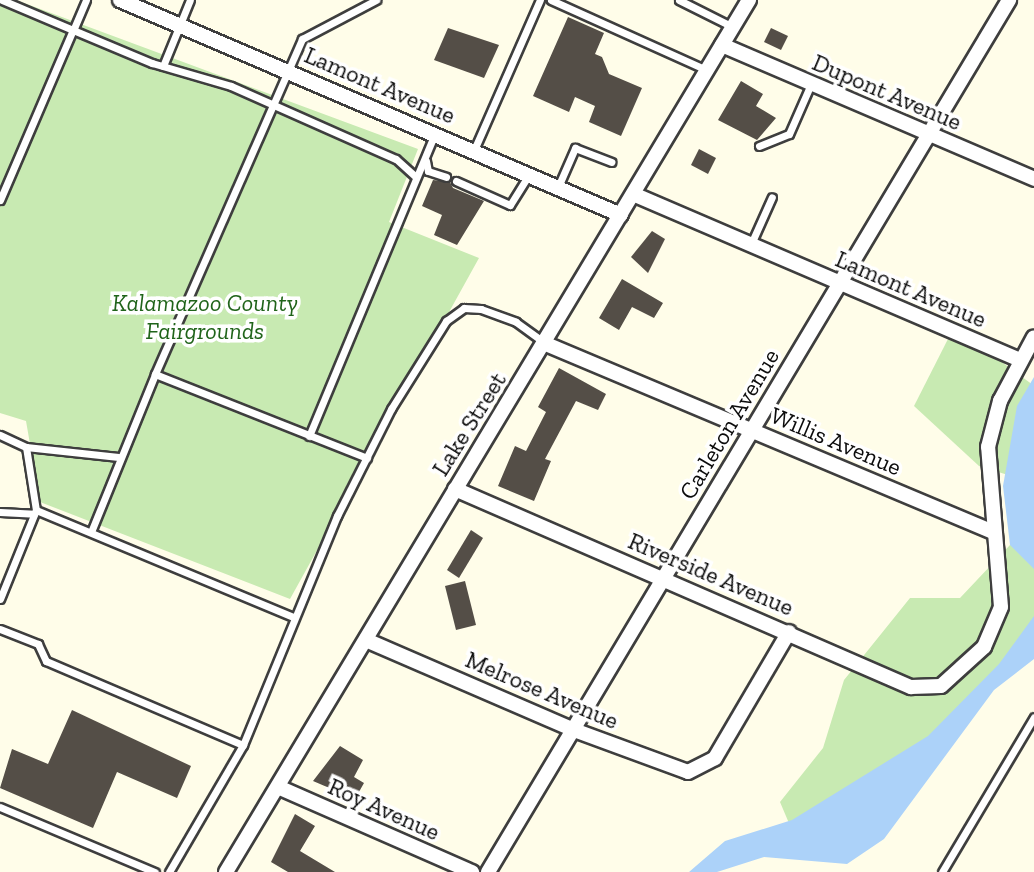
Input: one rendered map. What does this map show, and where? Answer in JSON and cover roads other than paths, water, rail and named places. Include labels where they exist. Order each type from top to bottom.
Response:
[{"type":"street","name":"Lamont Avenue","points":[[120,0],[435,132],[621,215]]},
{"type":"street","name":"Lake Street","points":[[226,872],[455,489],[546,344],[749,0]]},
{"type":"street","name":"Carleton Avenue","points":[[488,872],[1009,0]]},
{"type":"street","name":"Dupont Avenue","points":[[722,45],[1034,179]]},
{"type":"street","name":"Lamont Avenue","points":[[633,194],[750,248],[1018,359]]},
{"type":"street","points":[[993,532],[988,447],[1018,359],[1034,337]]},
{"type":"street","name":"Willis Avenue","points":[[546,344],[993,532]]},
{"type":"street","name":"Riverside Avenue","points":[[455,489],[919,690],[950,681],[984,647],[1001,607],[993,532]]},
{"type":"street","name":"Melrose Avenue","points":[[366,640],[574,730],[688,772],[703,769],[715,758],[789,632]]},
{"type":"street","name":"Roy Avenue","points":[[278,787],[472,872]]},
{"type":"lane","points":[[0,200],[86,0]]},
{"type":"lane","points":[[163,66],[190,0]]},
{"type":"lane","points":[[91,532],[118,457],[286,70],[310,32],[376,0]]},
{"type":"lane","points":[[474,150],[540,0]]},
{"type":"lane","points":[[551,0],[707,70]]},
{"type":"lane","points":[[679,0],[733,27]]},
{"type":"lane","points":[[1,1],[163,66],[272,103],[396,159],[416,177]]},
{"type":"lane","points":[[759,146],[789,134],[811,84]]},
{"type":"lane","points":[[309,436],[435,132]]},
{"type":"lane","points":[[558,187],[575,148],[611,162]]},
{"type":"lane","points":[[426,157],[426,169],[446,177]]},
{"type":"lane","points":[[456,181],[510,205],[529,174]]},
{"type":"lane","points":[[750,248],[772,197]]},
{"type":"lane","points":[[169,872],[243,745],[293,617],[367,458],[446,321],[464,308],[499,313],[546,344]]},
{"type":"lane","points":[[155,374],[367,458]]},
{"type":"lane","points":[[0,435],[26,447],[118,457]]},
{"type":"lane","points":[[0,599],[35,512],[26,447]]},
{"type":"lane","points":[[0,512],[35,512],[91,532],[293,617]]},
{"type":"lane","points":[[0,629],[38,644],[46,661],[243,745]]},
{"type":"lane","points":[[942,872],[1034,718]]},
{"type":"lane","points":[[0,807],[155,872]]},
{"type":"water","points":[[1034,377],[1034,569],[1010,545],[1003,486],[1017,406]]},
{"type":"water","points":[[1034,616],[1034,659],[994,690],[884,839],[847,864],[764,857],[717,872],[689,872],[725,841],[792,820],[928,736],[999,664]]},
{"type":"park label","name":"Kalamazoo County Fairgrounds","points":[[205,317]]}]
